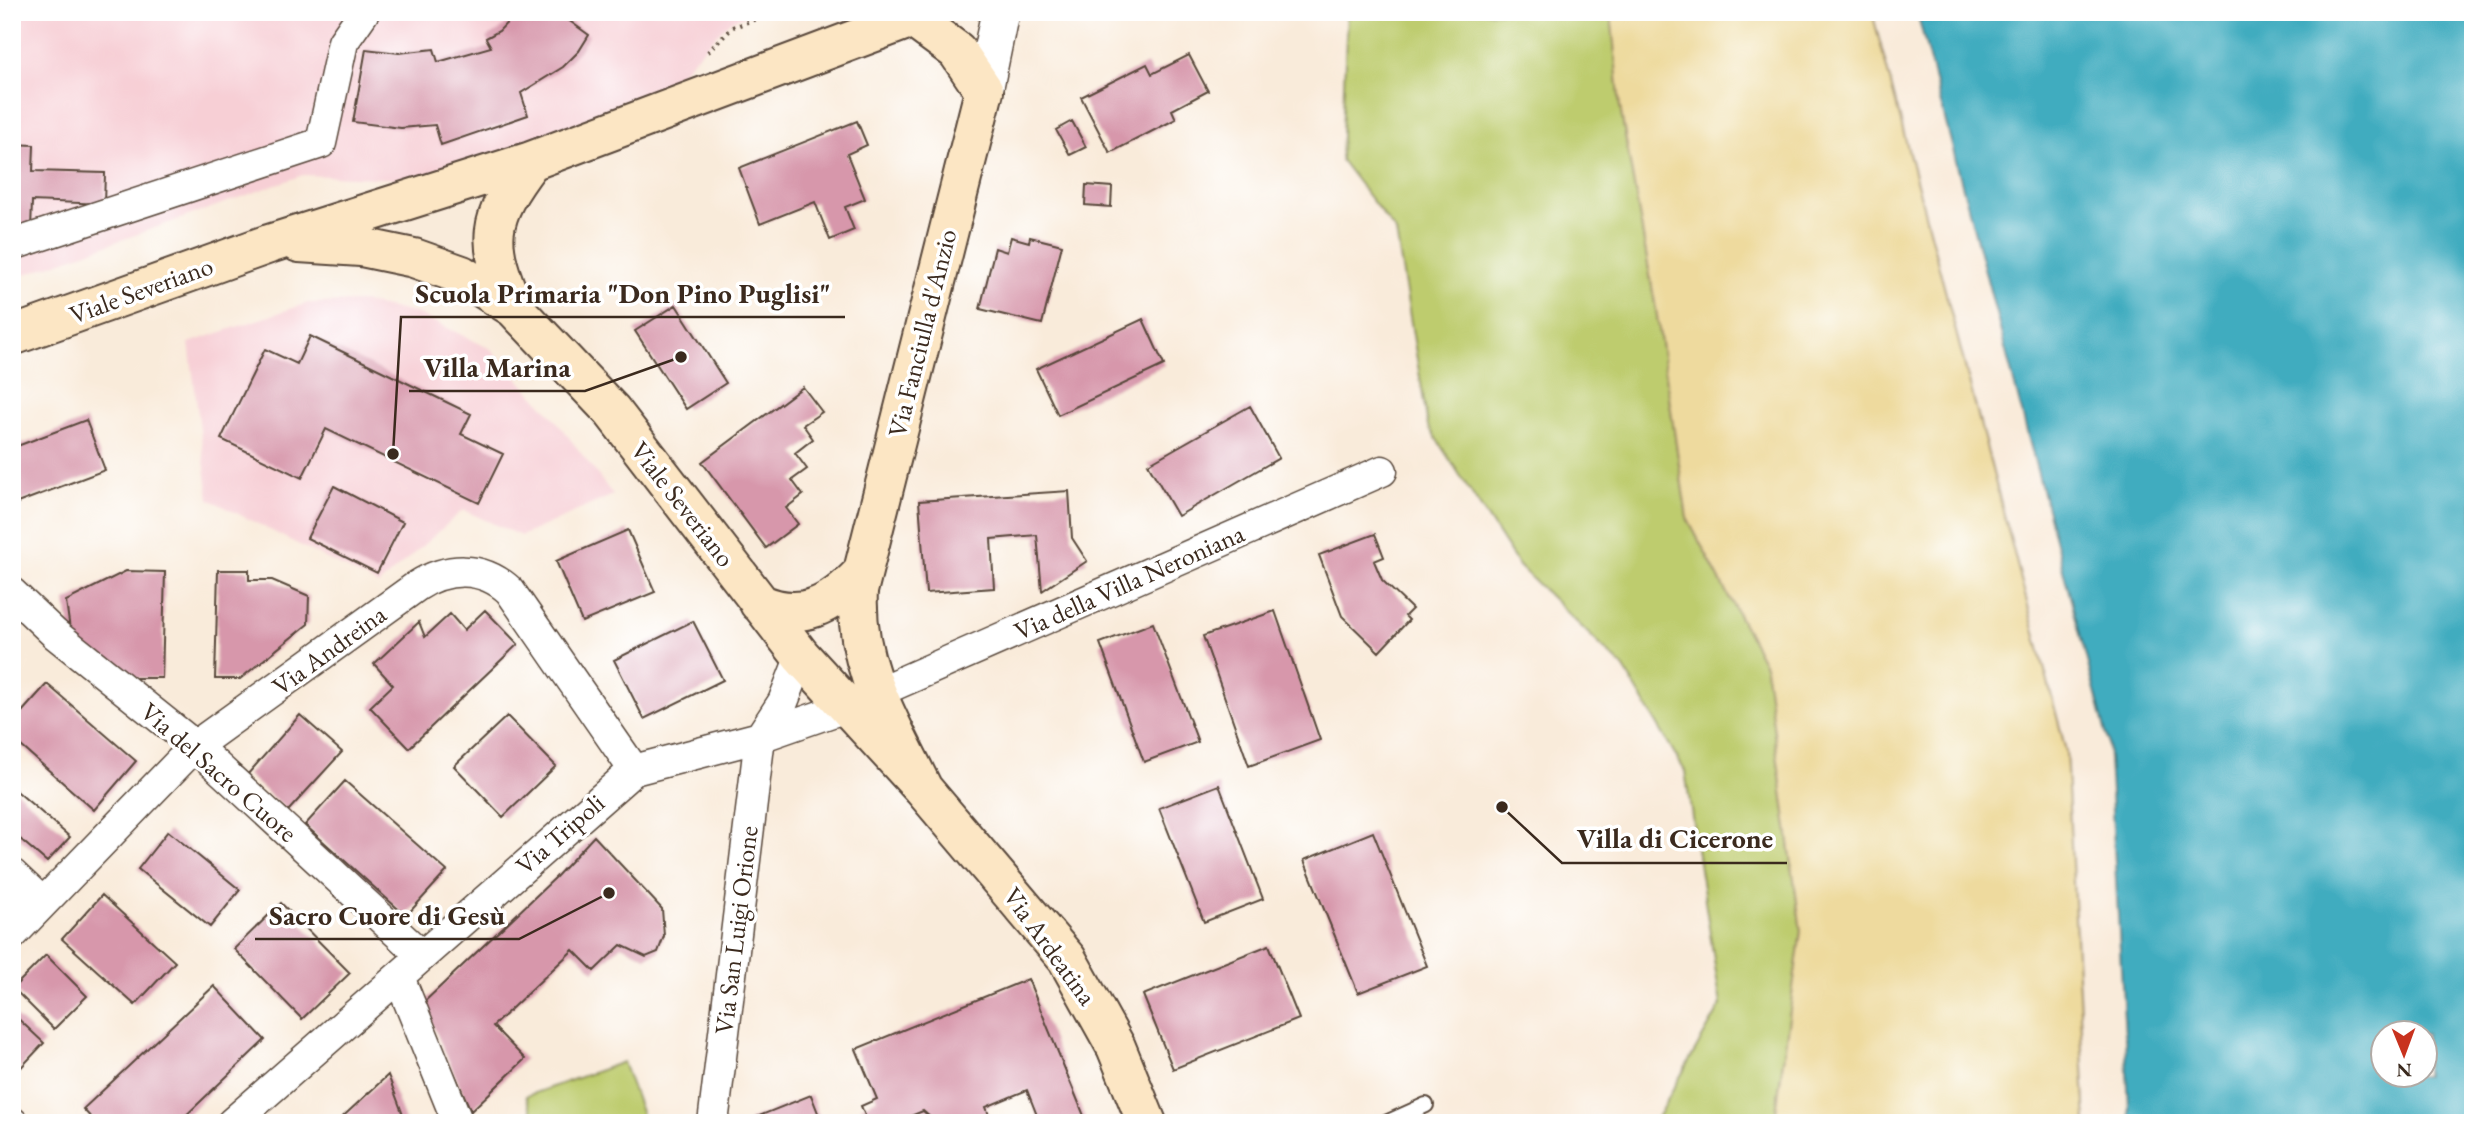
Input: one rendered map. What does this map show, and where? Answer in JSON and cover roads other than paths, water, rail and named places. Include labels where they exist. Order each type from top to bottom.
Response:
[{"type":"main road","points":[[919,15],[957,51],[984,91]]},
{"type":"main road","name":"Viale Severiano","points":[[12,336],[269,243],[531,161],[919,15]]},
{"type":"main road","name":"Via Fanciulla d'Anzio","points":[[861,700],[858,638],[860,575],[984,91]]},
{"type":"main road","name":"Viale Severiano","points":[[514,308],[497,268],[493,234],[504,200],[531,161]]},
{"type":"main road","name":"Viale Severiano","points":[[269,243],[361,247],[414,258],[462,275],[514,308],[612,411],[801,656],[861,700]]},
{"type":"main road","points":[[759,603],[780,611],[813,610],[842,593],[860,575]]},
{"type":"main road","name":"Via Ardeatina","points":[[861,700],[923,789],[1067,959],[1116,1047],[1147,1123]]},
{"type":"street","points":[[12,245],[321,143],[344,41],[363,12]]},
{"type":"street","name":"Via Fanciulla d'Anzio","points":[[984,91],[1000,12]]},
{"type":"street","name":"Via della Villa Neroniana","points":[[861,700],[1382,471]]},
{"type":"street","name":"Via Andreina","points":[[12,935],[195,746],[417,586],[438,575],[460,571],[494,579],[510,591],[634,770]]},
{"type":"street","name":"Via del Sacro Cuore","points":[[12,593],[55,634],[195,746],[421,955]]},
{"type":"street","points":[[760,737],[783,702],[801,656]]},
{"type":"street","name":"Via Tripoli","points":[[232,1123],[634,770],[760,737],[861,700]]},
{"type":"street","name":"Via San Luigi Orione","points":[[713,1123],[760,737]]},
{"type":"street","points":[[12,874],[43,903]]},
{"type":"street","points":[[399,977],[458,1123]]},
{"type":"lane","points":[[1386,1123],[1426,1105]]},
{"type":"water","points":[[1917,12],[2473,12],[2473,1123],[2130,1123],[2108,741]]},
{"type":"place","name":"Villa Marina","points":[[681,357]]},
{"type":"place","name":"Scuola Primaria \"Don Pino Puglisi\"","points":[[393,454]]},
{"type":"place","name":"Villa di Cicerone","points":[[1502,807]]},
{"type":"place","name":"Sacro Cuore di Gesù","points":[[609,893]]}]
